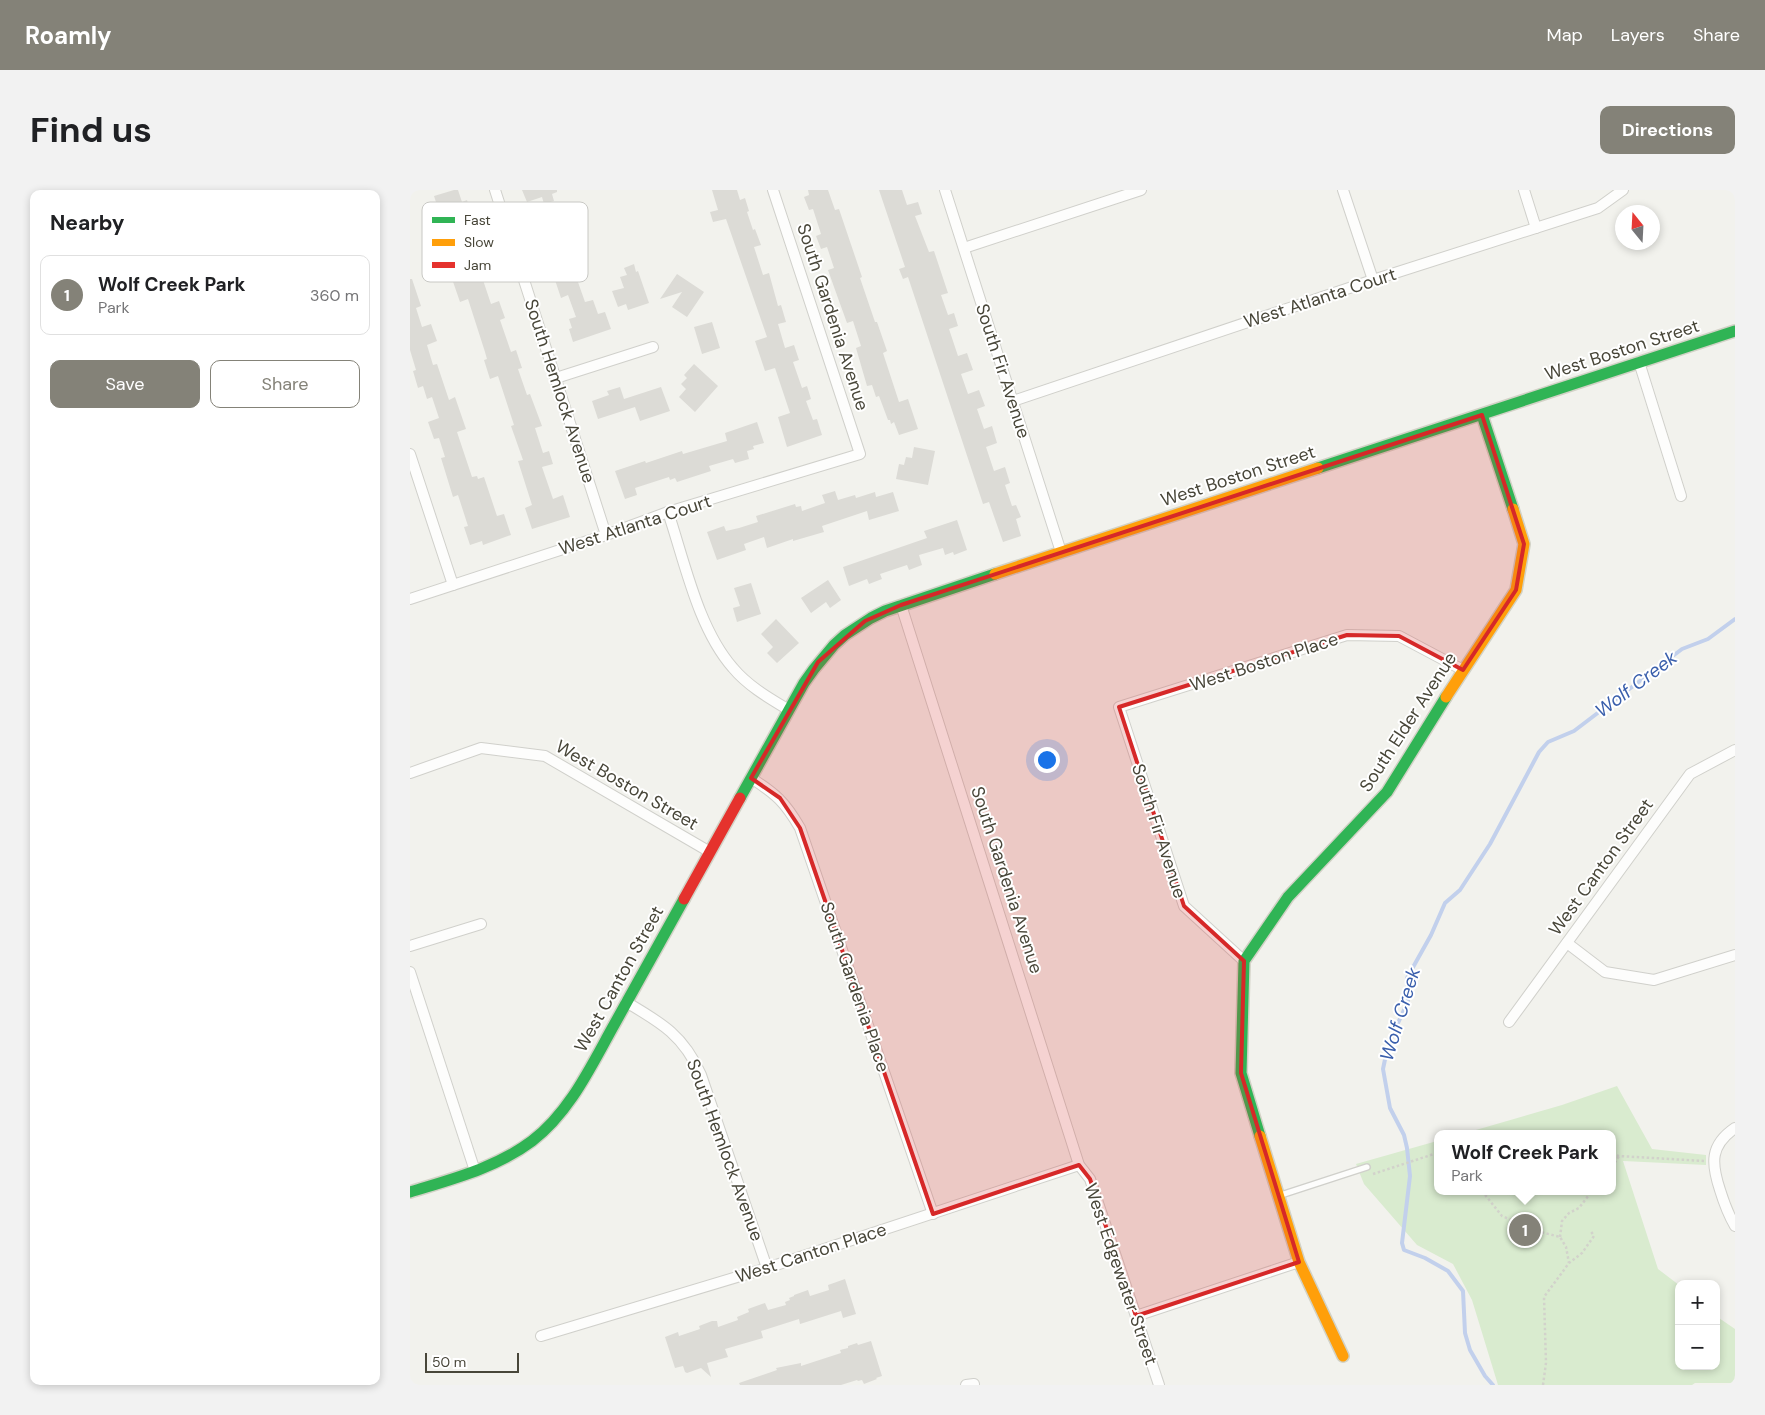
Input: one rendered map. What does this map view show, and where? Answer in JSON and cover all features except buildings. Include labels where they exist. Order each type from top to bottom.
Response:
[{"type":"street","name":"South Hemlock Avenue","points":[[496,190],[500,202]]},
{"type":"street","name":"South Gardenia Avenue","points":[[773,190],[860,454]]},
{"type":"street","name":"South Fir Avenue","points":[[945,190],[1061,552]]},
{"type":"street","points":[[964,248],[1140,190]]},
{"type":"street","points":[[1343,190],[1373,280]]},
{"type":"street","points":[[1524,190],[1536,228]]},
{"type":"street","name":"West Atlanta Court","points":[[1013,401],[1373,280],[1598,208],[1623,190]]},
{"type":"street","name":"South Hemlock Avenue","points":[[525,282],[606,535]]},
{"type":"street","name":"West Boston Street","points":[[789,710],[818,662],[841,638],[880,613],[1735,331]]},
{"type":"street","points":[[556,378],[653,347]]},
{"type":"street","points":[[1639,362],[1681,496]]},
{"type":"street","name":"South Elder Avenue","points":[[1244,961],[1288,897],[1387,792],[1463,670],[1516,590],[1524,544],[1482,415]]},
{"type":"street","points":[[410,454],[453,584]]},
{"type":"street","name":"West Atlanta Court","points":[[410,599],[606,535],[668,512],[860,454]]},
{"type":"street","points":[[668,512],[698,604],[707,628],[720,651],[734,669],[751,685],[789,710]]},
{"type":"street","name":"South Gardenia Avenue","points":[[901,605],[1079,1165]]},
{"type":"street","name":"West Boston Place","points":[[1119,707],[1347,635],[1399,636],[1463,670]]},
{"type":"street","name":"South Fir Avenue","points":[[1119,707],[1184,906],[1244,961]]},
{"type":"street","name":"West Canton Street","points":[[410,1192],[475,1171],[512,1154],[531,1142],[559,1115],[580,1086],[789,710]]},
{"type":"street","name":"West Boston Street","points":[[410,773],[482,748],[545,756],[710,852]]},
{"type":"street","name":"West Canton Street","points":[[1509,1022],[1690,774],[1735,750]]},
{"type":"street","name":"South Gardenia Place","points":[[751,778],[780,798],[790,810],[800,828],[933,1214]]},
{"type":"street","points":[[410,946],[481,924]]},
{"type":"street","points":[[1567,943],[1604,972],[1654,980],[1735,955]]},
{"type":"street","points":[[1244,961],[1241,1072],[1299,1262],[1343,1356]]},
{"type":"street","points":[[410,972],[475,1171]]},
{"type":"street","name":"South Hemlock Avenue","points":[[626,1002],[650,1016],[675,1035],[694,1058],[767,1268]]},
{"type":"street","points":[[1735,1128],[1724,1135],[1717,1146],[1713,1162],[1715,1176],[1727,1214],[1735,1226]]},
{"type":"street","name":"West Canton Place","points":[[541,1336],[767,1268],[1079,1165]]},
{"type":"street","name":"West Edgewater Street","points":[[1079,1165],[1090,1179],[1159,1385]]},
{"type":"street","points":[[1136,1316],[1299,1262]]},
{"type":"lane","points":[[1278,1196],[1368,1167]]},
{"type":"path","points":[[1382,1172],[1434,1154]]},
{"type":"path","points":[[1616,1155],[1713,1162]]},
{"type":"path","points":[[1616,1161],[1619,1156]]},
{"type":"path","points":[[1485,1195],[1502,1216],[1526,1228],[1560,1237]]},
{"type":"path","points":[[1569,1263],[1566,1247],[1560,1237],[1562,1221],[1569,1213],[1578,1208],[1589,1195]]},
{"type":"path","points":[[1543,1385],[1546,1364],[1544,1297],[1569,1263],[1582,1253],[1594,1236],[1590,1230]]},
{"type":"highlighted area","points":[[1482,415],[1524,544],[1516,590],[1463,670],[1399,636],[1347,635],[1119,707],[1184,906],[1244,961],[1241,1073],[1299,1262],[1136,1316],[1090,1179],[1079,1165],[933,1214],[800,828],[780,798],[751,778],[818,662],[865,621],[901,605]]},
{"type":"green space","points":[[1617,1086],[1652,1149],[1706,1155],[1706,1165],[1623,1161],[1658,1269],[1675,1282],[1675,1370],[1720,1370],[1720,1319],[1735,1329],[1735,1383],[1695,1383],[1692,1385],[1498,1385],[1472,1300],[1453,1264],[1417,1245],[1364,1184],[1356,1164],[1434,1142],[1434,1195],[1616,1195],[1616,1130],[1476,1130],[1562,1105]]},
{"type":"waterway","name":"Wolf Creek","points":[[1493,1385],[1485,1376],[1470,1350],[1465,1333],[1463,1291],[1448,1271],[1425,1258],[1404,1250],[1402,1243],[1410,1176],[1407,1148],[1404,1135],[1390,1108],[1383,1069],[1388,1045],[1408,1001],[1407,978],[1431,935],[1445,903],[1460,890],[1490,844],[1539,752],[1548,742],[1574,731],[1682,649],[1708,639],[1735,619]]},
{"type":"traffic: fast","points":[[1318,468],[1735,331]]},
{"type":"traffic: fast","points":[[1482,415],[1513,509]]},
{"type":"traffic: fast","points":[[740,798],[804,683],[834,645],[845,635],[885,611],[995,574]]},
{"type":"traffic: fast","points":[[1260,1136],[1241,1073],[1244,961],[1288,897],[1387,792],[1446,697]]},
{"type":"traffic: fast","points":[[410,1192],[458,1177],[504,1159],[532,1141],[558,1116],[579,1088],[684,899]]},
{"type":"traffic: slow","points":[[995,574],[1318,468]]},
{"type":"traffic: slow","points":[[1446,697],[1516,590],[1524,544],[1513,509]]},
{"type":"traffic: slow","points":[[1260,1136],[1299,1262],[1343,1356]]},
{"type":"traffic: jam","points":[[684,899],[740,798]]},
{"type":"place","name":"Wolf Creek Park","points":[[1525,1230]]}]
